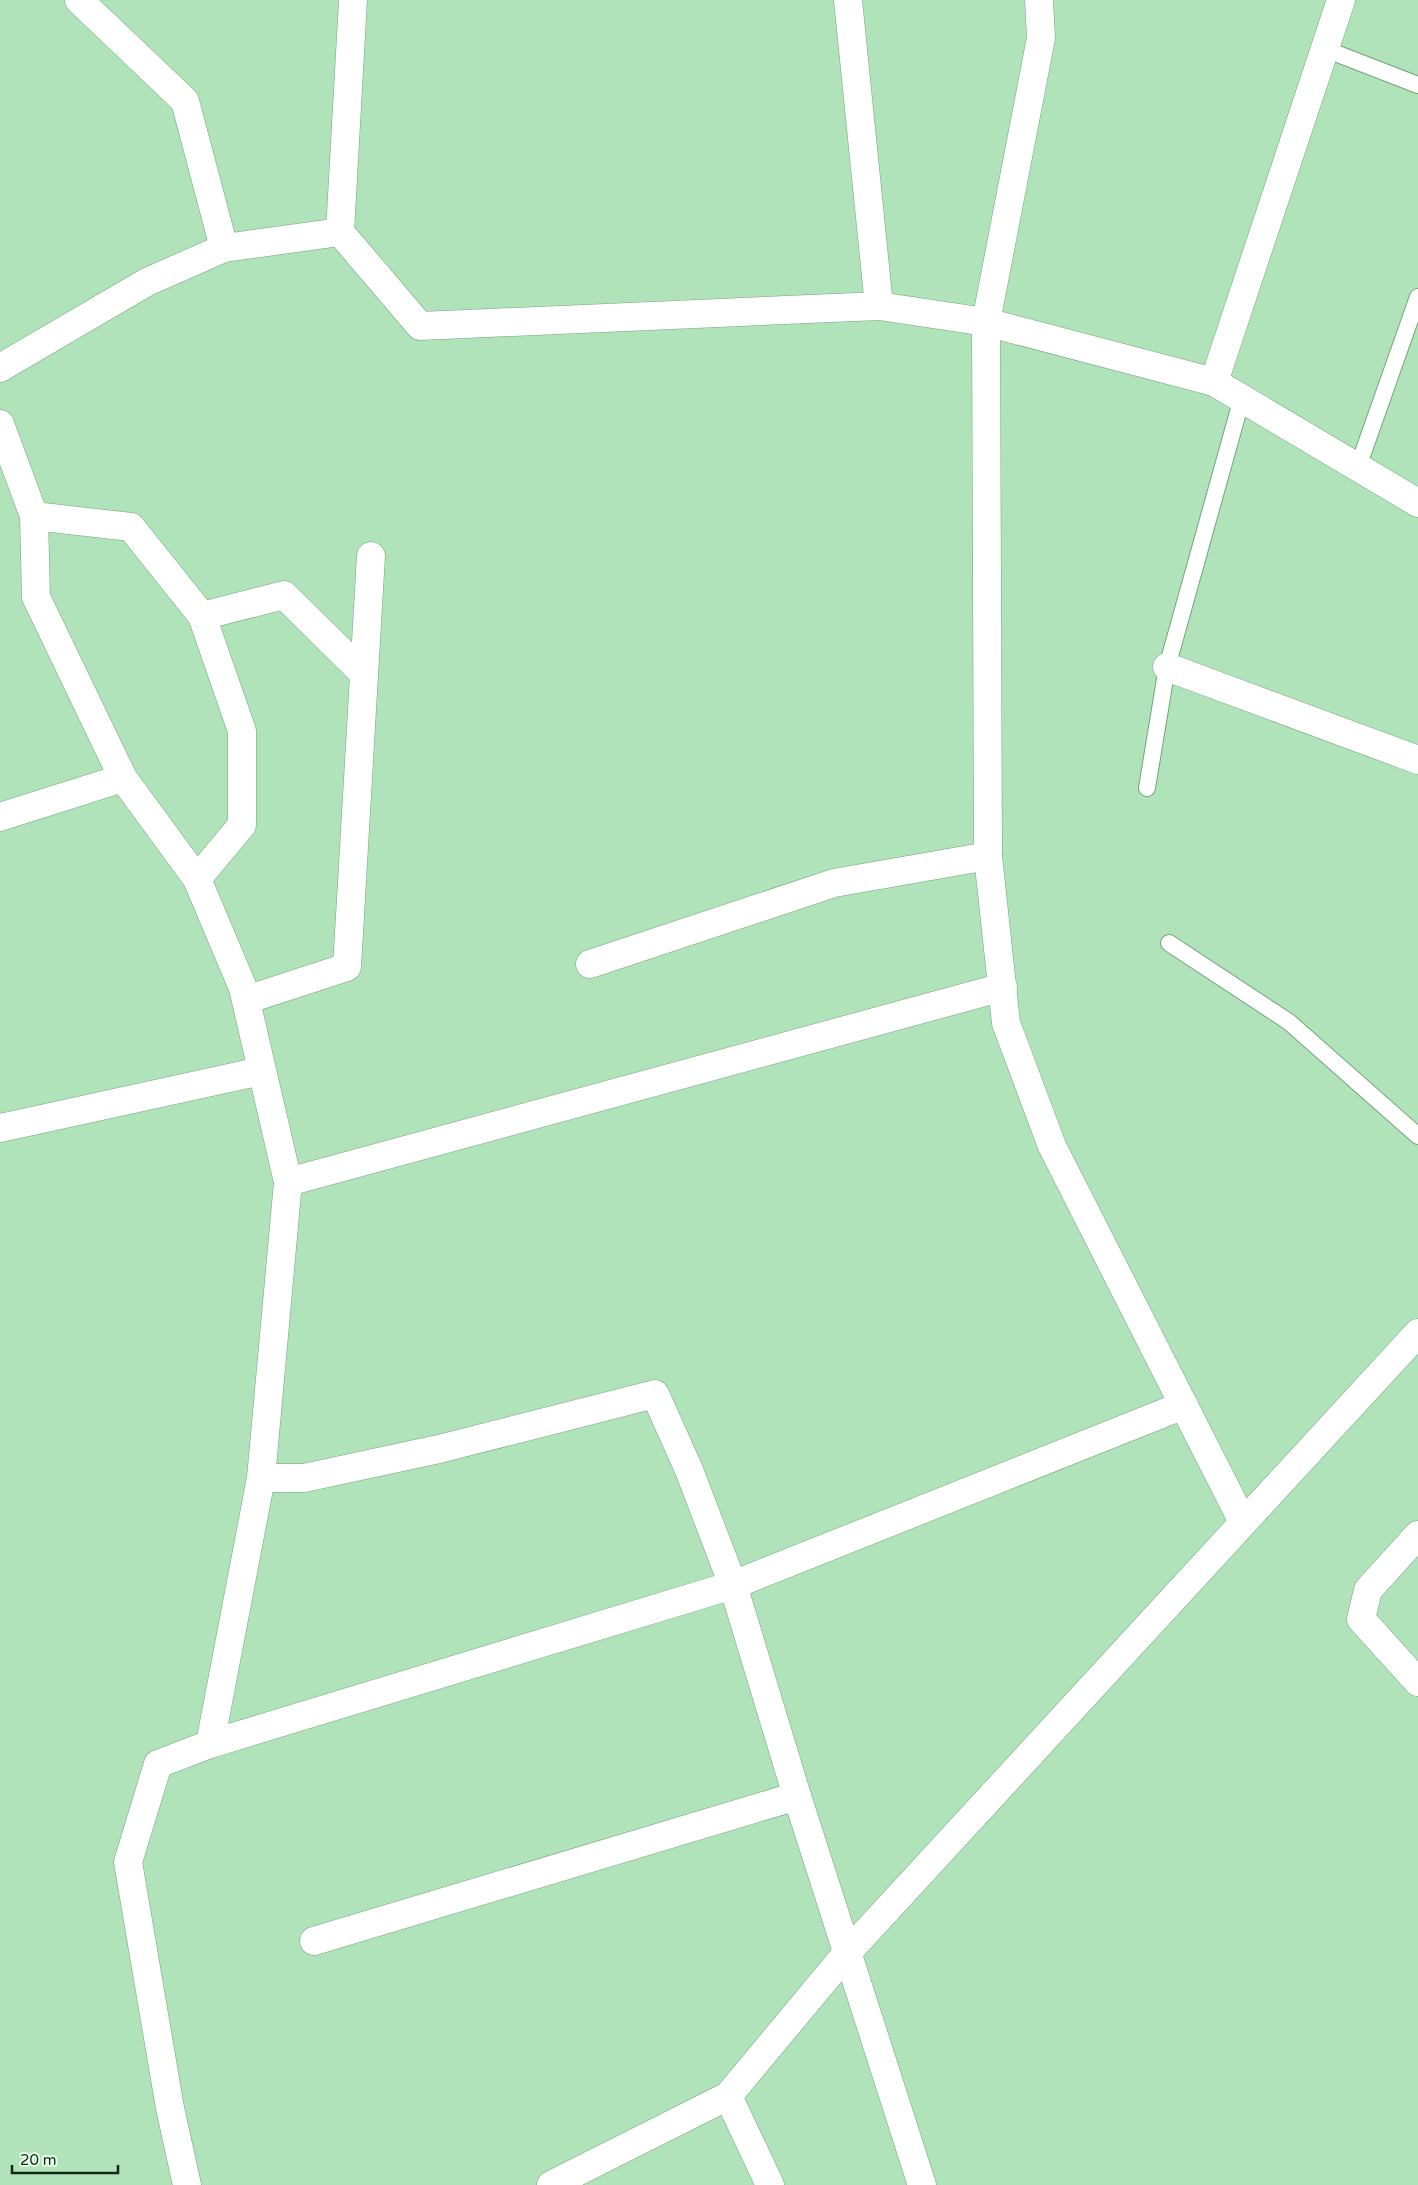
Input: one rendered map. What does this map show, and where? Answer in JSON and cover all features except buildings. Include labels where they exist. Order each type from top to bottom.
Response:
[{"type":"street","points":[[79,0],[185,101],[224,248]]},
{"type":"street","points":[[353,0],[340,232],[420,326],[879,306],[986,322],[1214,382],[1418,502]]},
{"type":"street","points":[[848,0],[879,306]]},
{"type":"street","points":[[1038,0],[1041,38],[986,322],[988,856],[1006,1023],[1052,1146],[1243,1522]]},
{"type":"street","points":[[1214,382],[1341,0]]},
{"type":"street","points":[[0,368],[147,282],[224,248],[340,232]]},
{"type":"street","points":[[0,424],[34,516],[36,597],[123,778],[197,879],[243,988],[288,1182],[261,1478],[210,1744]]},
{"type":"street","points":[[34,516],[131,527],[202,616],[242,731],[242,825],[197,879]]},
{"type":"street","points":[[246,1000],[347,967],[371,556]]},
{"type":"street","points":[[202,616],[284,595],[364,673]]},
{"type":"street","points":[[1167,667],[1418,760]]},
{"type":"street","points":[[0,817],[123,778]]},
{"type":"street","points":[[590,964],[834,883],[988,856]]},
{"type":"street","points":[[288,1182],[1003,987]]},
{"type":"street","points":[[0,1128],[261,1071]]},
{"type":"street","points":[[551,2185],[728,2096],[847,1953],[1418,1333]]},
{"type":"street","points":[[261,1478],[304,1478],[314,1476],[439,1449],[655,1394],[689,1470],[733,1585],[797,1796],[922,2185]]},
{"type":"street","points":[[186,2185],[170,2108],[128,1862],[158,1764],[210,1744],[733,1585],[1184,1406]]},
{"type":"street","points":[[1418,1535],[1368,1590],[1361,1620],[1418,1682]]},
{"type":"street","points":[[314,1941],[797,1796]]},
{"type":"street","points":[[728,2096],[770,2185]]},
{"type":"lane","points":[[1325,49],[1418,85]]},
{"type":"lane","points":[[1358,468],[1418,297]]},
{"type":"lane","points":[[1146,788],[1167,667],[1242,398]]},
{"type":"lane","points":[[1169,943],[1289,1022],[1418,1136]]}]
